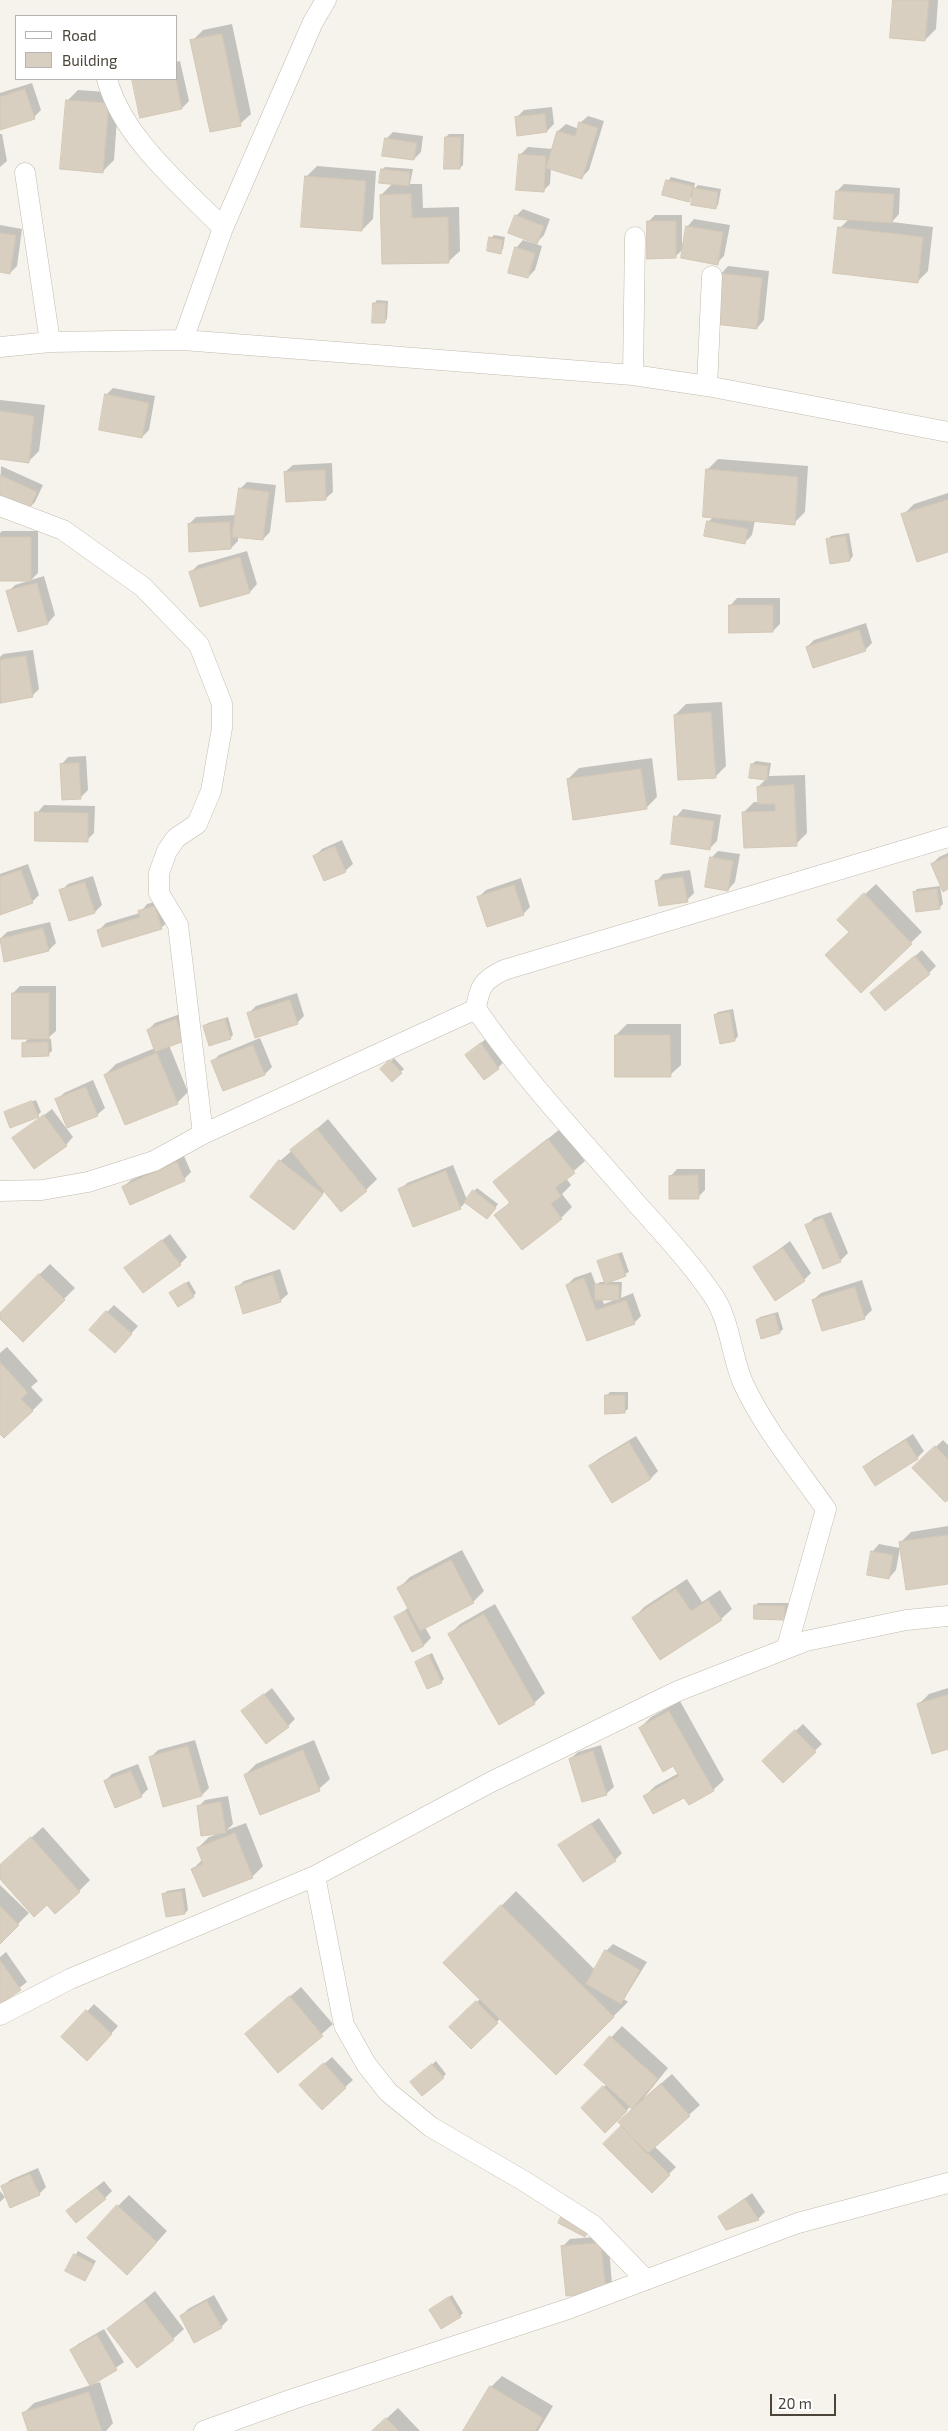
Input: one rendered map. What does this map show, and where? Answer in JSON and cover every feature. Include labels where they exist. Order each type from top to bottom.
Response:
[{"type":"street","points":[[183,340],[223,228],[313,22],[326,0]]},
{"type":"street","points":[[107,80],[119,112],[140,140],[223,228]]},
{"type":"street","points":[[24,173],[50,342]]},
{"type":"street","points":[[634,375],[635,237]]},
{"type":"street","points":[[706,386],[712,276]]},
{"type":"street","points":[[0,347],[50,342],[183,340],[634,375],[706,386],[948,432]]},
{"type":"street","points":[[0,506],[62,530],[143,587],[199,645],[222,704],[222,728],[211,791],[197,824],[176,838],[167,852],[159,873],[159,893],[178,925],[203,1134]]},
{"type":"street","points":[[787,1648],[826,1509],[759,1415],[743,1382],[731,1350],[725,1322],[714,1296],[693,1267],[507,1054],[476,1009],[479,990],[490,977],[504,970],[948,837]]},
{"type":"street","points":[[0,1191],[42,1190],[88,1182],[154,1161],[203,1134],[476,1009]]},
{"type":"street","points":[[0,2015],[70,1979],[315,1876],[491,1782],[669,1695],[787,1648],[841,1632],[945,1614]]},
{"type":"street","points":[[315,1876],[344,2025],[366,2064],[388,2092],[431,2127],[524,2180],[593,2225],[646,2280]]},
{"type":"street","points":[[204,2431],[568,2309],[798,2223],[948,2183]]},
{"type":"building","points":[[893,0],[929,0],[925,41],[890,38]]},
{"type":"building","points":[[222,34],[241,126],[210,132],[190,40]]},
{"type":"building","points":[[132,80],[176,80],[182,109],[140,118]]},
{"type":"building","points":[[25,89],[35,119],[0,130],[0,97]]},
{"type":"building","points":[[66,100],[109,103],[103,173],[60,169]]},
{"type":"building","points":[[545,114],[547,132],[517,136],[515,117]]},
{"type":"building","points":[[579,122],[598,128],[582,179],[546,168],[557,131],[575,136]]},
{"type":"building","points":[[445,137],[461,137],[460,169],[444,169]]},
{"type":"building","points":[[385,138],[417,143],[414,160],[382,156]]},
{"type":"building","points":[[519,154],[546,156],[544,192],[516,190]]},
{"type":"building","points":[[381,169],[410,172],[409,186],[379,183]]},
{"type":"building","points":[[305,176],[366,181],[362,231],[301,227]]},
{"type":"building","points":[[666,180],[693,186],[689,202],[662,195]]},
{"type":"building","points":[[693,188],[718,192],[716,209],[691,205]]},
{"type":"building","points":[[836,191],[894,194],[892,223],[834,219]]},
{"type":"building","points":[[411,194],[412,218],[448,217],[449,263],[382,264],[380,195]]},
{"type":"building","points":[[515,215],[544,226],[537,244],[508,233]]},
{"type":"building","points":[[647,221],[676,221],[676,258],[647,259]]},
{"type":"building","points":[[686,226],[723,232],[718,265],[681,258]]},
{"type":"building","points":[[838,227],[923,237],[918,283],[833,273]]},
{"type":"building","points":[[0,233],[16,235],[10,274],[0,272]]},
{"type":"building","points":[[489,237],[503,240],[501,254],[487,251]]},
{"type":"building","points":[[515,247],[535,253],[528,278],[508,273]]},
{"type":"building","points":[[720,273],[762,278],[757,329],[715,324]]},
{"type":"building","points":[[373,303],[386,303],[385,323],[372,323]]},
{"type":"building","points":[[105,394],[149,403],[142,438],[99,430]]},
{"type":"building","points":[[0,411],[34,416],[29,463],[0,459]]},
{"type":"building","points":[[706,469],[798,477],[795,525],[703,517]]},
{"type":"building","points":[[325,470],[326,500],[286,502],[284,472]]},
{"type":"building","points":[[0,475],[37,492],[28,511],[0,498]]},
{"type":"building","points":[[239,488],[269,492],[263,540],[232,537]]},
{"type":"building","points":[[948,500],[948,552],[917,562],[901,514]]},
{"type":"building","points":[[707,521],[748,529],[745,544],[704,536]]},
{"type":"building","points":[[230,522],[231,549],[189,552],[188,524]]},
{"type":"building","points":[[846,536],[850,561],[830,564],[826,539]]},
{"type":"building","points":[[0,537],[31,537],[31,581],[0,581]]},
{"type":"building","points":[[240,557],[250,593],[200,607],[189,572]]},
{"type":"building","points":[[37,583],[48,624],[18,632],[6,591]]},
{"type":"building","points":[[729,605],[773,605],[773,632],[729,633]]},
{"type":"building","points":[[859,630],[866,651],[813,668],[806,647]]},
{"type":"building","points":[[26,656],[33,697],[1,703],[0,660]]},
{"type":"building","points":[[711,712],[716,778],[678,780],[674,715]]},
{"type":"building","points":[[79,763],[81,799],[62,800],[60,764]]},
{"type":"building","points":[[751,764],[768,766],[767,780],[749,778]]},
{"type":"building","points":[[641,769],[647,809],[573,820],[567,779]]},
{"type":"building","points":[[794,785],[797,846],[744,848],[742,812],[775,811],[775,804],[758,804],[757,787]]},
{"type":"building","points":[[35,812],[88,813],[88,842],[35,841]]},
{"type":"building","points":[[674,816],[714,821],[710,850],[671,844]]},
{"type":"building","points":[[335,846],[346,872],[324,881],[313,856]]},
{"type":"building","points":[[710,857],[733,861],[728,891],[705,887]]},
{"type":"building","points":[[948,857],[948,889],[943,892],[931,864]]},
{"type":"building","points":[[21,870],[33,903],[0,915],[0,877]]},
{"type":"building","points":[[683,877],[688,902],[659,906],[655,881]]},
{"type":"building","points":[[85,882],[95,913],[69,921],[59,890]]},
{"type":"building","points":[[514,885],[524,915],[487,927],[477,897]]},
{"type":"building","points":[[937,889],[940,909],[916,912],[913,892]]},
{"type":"building","points":[[864,893],[912,944],[861,993],[825,955],[849,932],[837,920]]},
{"type":"building","points":[[155,906],[162,929],[102,947],[97,930],[140,917],[138,911]]},
{"type":"building","points":[[43,928],[49,951],[4,962],[0,939]]},
{"type":"building","points":[[915,956],[930,974],[885,1011],[870,993]]},
{"type":"building","points":[[12,993],[49,993],[49,1039],[12,1039]]},
{"type":"building","points":[[290,1000],[298,1024],[255,1038],[247,1013]]},
{"type":"building","points":[[730,1012],[735,1041],[720,1044],[714,1015]]},
{"type":"building","points":[[176,1019],[184,1041],[155,1052],[147,1030]]},
{"type":"building","points":[[225,1019],[231,1039],[209,1046],[203,1026]]},
{"type":"building","points":[[615,1035],[670,1035],[671,1077],[615,1077]]},
{"type":"building","points":[[48,1042],[49,1056],[22,1057],[22,1043]]},
{"type":"building","points":[[481,1043],[499,1069],[484,1080],[465,1055]]},
{"type":"building","points":[[253,1045],[265,1075],[223,1091],[211,1061]]},
{"type":"building","points":[[157,1053],[178,1104],[125,1125],[104,1075]]},
{"type":"building","points":[[390,1060],[402,1073],[392,1082],[380,1069]]},
{"type":"building","points":[[86,1087],[98,1116],[67,1128],[55,1099]]},
{"type":"building","points":[[32,1101],[39,1117],[10,1128],[4,1112]]},
{"type":"building","points":[[44,1115],[67,1146],[34,1169],[12,1138]]},
{"type":"building","points":[[317,1129],[367,1191],[341,1212],[290,1150]]},
{"type":"building","points":[[548,1139],[575,1173],[555,1188],[561,1196],[551,1204],[562,1219],[522,1250],[494,1215],[510,1203],[493,1182]]},
{"type":"building","points":[[279,1160],[323,1194],[294,1230],[250,1197]]},
{"type":"building","points":[[177,1162],[185,1181],[130,1205],[122,1187]]},
{"type":"building","points":[[446,1171],[461,1209],[413,1227],[398,1189]]},
{"type":"building","points":[[698,1175],[699,1199],[669,1199],[669,1176]]},
{"type":"building","points":[[473,1190],[496,1208],[487,1219],[464,1202]]},
{"type":"building","points":[[823,1218],[841,1262],[823,1269],[805,1225]]},
{"type":"building","points":[[162,1240],[181,1265],[143,1293],[124,1268]]},
{"type":"building","points":[[783,1248],[805,1281],[775,1301],[753,1267]]},
{"type":"building","points":[[618,1254],[626,1276],[605,1284],[597,1261]]},
{"type":"building","points":[[39,1274],[65,1300],[23,1342],[0,1319],[0,1313]]},
{"type":"building","points":[[273,1275],[281,1302],[243,1314],[235,1287]]},
{"type":"building","points":[[584,1278],[596,1310],[626,1300],[635,1324],[587,1341],[566,1285]]},
{"type":"building","points":[[186,1283],[194,1297],[178,1307],[169,1293]]},
{"type":"building","points":[[595,1284],[619,1285],[619,1300],[595,1300]]},
{"type":"building","points":[[855,1287],[865,1319],[822,1331],[812,1300]]},
{"type":"building","points":[[106,1311],[132,1334],[115,1353],[89,1330]]},
{"type":"building","points":[[775,1314],[780,1333],[761,1339],[756,1320]]},
{"type":"building","points":[[0,1362],[28,1393],[21,1399],[33,1411],[4,1438],[0,1434]]},
{"type":"building","points":[[605,1395],[625,1395],[625,1413],[605,1414]]},
{"type":"building","points":[[906,1440],[918,1459],[875,1486],[863,1467]]},
{"type":"building","points":[[629,1442],[651,1479],[612,1503],[589,1466]]},
{"type":"building","points":[[935,1446],[948,1459],[948,1500],[945,1502],[912,1468]]},
{"type":"building","points":[[948,1535],[948,1584],[906,1590],[899,1542]]},
{"type":"building","points":[[871,1551],[893,1555],[889,1579],[867,1575]]},
{"type":"building","points":[[451,1560],[474,1603],[420,1631],[397,1588]]},
{"type":"building","points":[[676,1589],[691,1611],[708,1600],[722,1620],[660,1660],[632,1618]]},
{"type":"building","points":[[754,1605],[785,1606],[785,1620],[754,1619]]},
{"type":"building","points":[[406,1611],[424,1646],[412,1652],[394,1617]]},
{"type":"building","points":[[484,1614],[535,1704],[499,1725],[448,1634]]},
{"type":"building","points":[[429,1655],[442,1683],[427,1689],[415,1662]]},
{"type":"building","points":[[264,1694],[289,1727],[266,1744],[241,1711]]},
{"type":"building","points":[[948,1695],[948,1749],[932,1754],[917,1704]]},
{"type":"building","points":[[669,1711],[714,1791],[689,1805],[684,1798],[653,1814],[643,1796],[679,1776],[673,1766],[663,1772],[639,1728]]},
{"type":"building","points":[[795,1730],[816,1752],[783,1783],[762,1761]]},
{"type":"building","points":[[188,1746],[202,1796],[163,1807],[149,1757]]},
{"type":"building","points":[[303,1750],[320,1791],[260,1815],[244,1775]]},
{"type":"building","points":[[593,1751],[607,1795],[582,1802],[569,1759]]},
{"type":"building","points":[[131,1771],[142,1797],[115,1808],[104,1781]]},
{"type":"building","points":[[221,1802],[226,1833],[201,1836],[197,1806]]},
{"type":"building","points":[[591,1824],[616,1861],[583,1882],[558,1845]]},
{"type":"building","points":[[235,1833],[253,1878],[203,1897],[191,1869],[203,1864],[197,1848]]},
{"type":"building","points":[[31,1837],[80,1892],[55,1914],[47,1905],[34,1917],[0,1879],[0,1865]]},
{"type":"building","points":[[182,1891],[185,1914],[166,1917],[162,1894]]},
{"type":"building","points":[[501,1905],[614,2017],[556,2075],[443,1963]]},
{"type":"building","points":[[0,1906],[19,1925],[0,1944]]},
{"type":"building","points":[[605,1950],[640,1970],[621,2004],[586,1984]]},
{"type":"building","points":[[0,1960],[21,1990],[0,2004]]},
{"type":"building","points":[[290,1996],[323,2036],[278,2073],[245,2034]]},
{"type":"building","points":[[476,2001],[498,2023],[471,2049],[449,2027]]},
{"type":"building","points":[[86,2010],[112,2034],[87,2061],[61,2037]]},
{"type":"building","points":[[610,2036],[658,2079],[632,2109],[584,2065]]},
{"type":"building","points":[[324,2063],[346,2088],[322,2110],[299,2085]]},
{"type":"building","points":[[432,2064],[444,2078],[422,2096],[410,2082]]},
{"type":"building","points":[[661,2084],[690,2116],[647,2154],[618,2122]]},
{"type":"building","points":[[603,2086],[627,2111],[605,2133],[581,2108]]},
{"type":"building","points":[[621,2126],[670,2175],[652,2193],[603,2144]]},
{"type":"building","points":[[30,2174],[40,2195],[10,2208],[1,2186]]},
{"type":"building","points":[[96,2188],[106,2199],[76,2223],[66,2211]]},
{"type":"building","points":[[745,2199],[759,2220],[726,2230],[718,2217]]},
{"type":"building","points":[[117,2205],[157,2242],[127,2275],[87,2238]]},
{"type":"building","points":[[564,2211],[591,2226],[585,2237],[558,2223]]},
{"type":"building","points":[[601,2243],[606,2292],[566,2296],[561,2246]]},
{"type":"building","points":[[74,2254],[94,2264],[85,2281],[65,2271]]},
{"type":"building","points":[[449,2297],[461,2317],[441,2329],[429,2310]]},
{"type":"building","points":[[144,2301],[174,2340],[137,2368],[107,2329]]},
{"type":"building","points":[[207,2301],[222,2328],[194,2343],[180,2316]]},
{"type":"building","points":[[97,2335],[117,2370],[90,2386],[70,2350]]},
{"type":"building","points":[[490,2386],[543,2418],[535,2431],[463,2431]]},
{"type":"building","points":[[89,2392],[102,2431],[28,2431],[22,2413]]},
{"type":"building","points":[[386,2418],[399,2431],[372,2431]]}]
